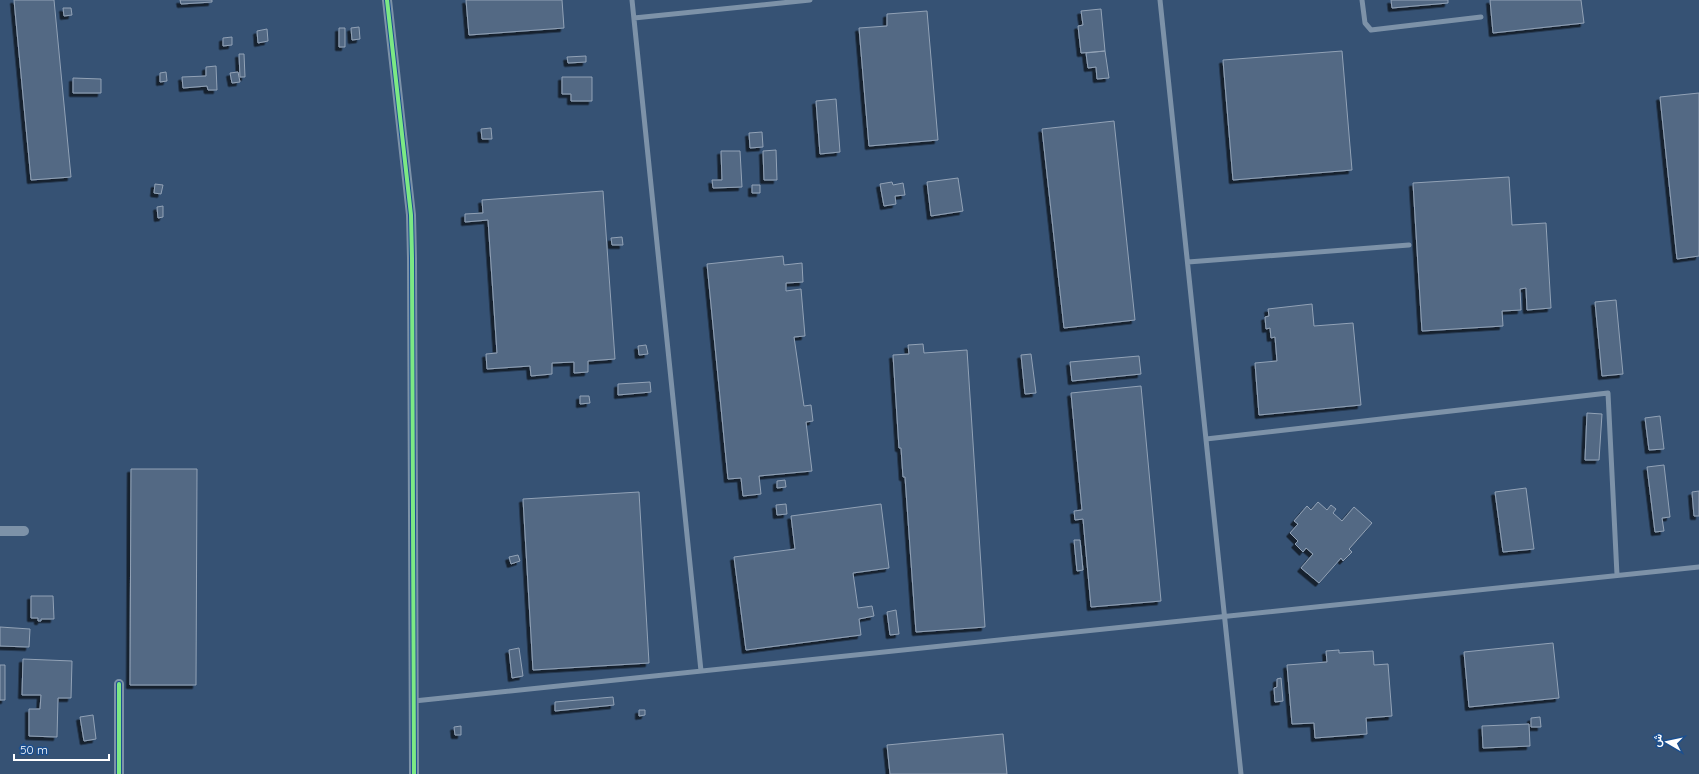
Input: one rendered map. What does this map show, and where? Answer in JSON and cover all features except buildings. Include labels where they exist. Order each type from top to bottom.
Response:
[{"type":"street","points":[[387,0],[411,222],[414,774]]},
{"type":"street","points":[[0,531],[24,531]]},
{"type":"street","points":[[118,684],[119,774]]},
{"type":"lane","points":[[632,0],[701,671]]},
{"type":"lane","points":[[634,18],[810,0]]},
{"type":"lane","points":[[1160,0],[1241,774]]},
{"type":"lane","points":[[1362,0],[1365,23],[1370,30],[1481,17]]},
{"type":"lane","points":[[1188,262],[1409,245]]},
{"type":"lane","points":[[1206,439],[1608,393],[1617,575]]},
{"type":"lane","points":[[414,700],[1699,567]]},
{"type":"cycle path","points":[[387,0],[411,215],[414,774]]},
{"type":"cycle path","points":[[119,684],[119,774]]}]
